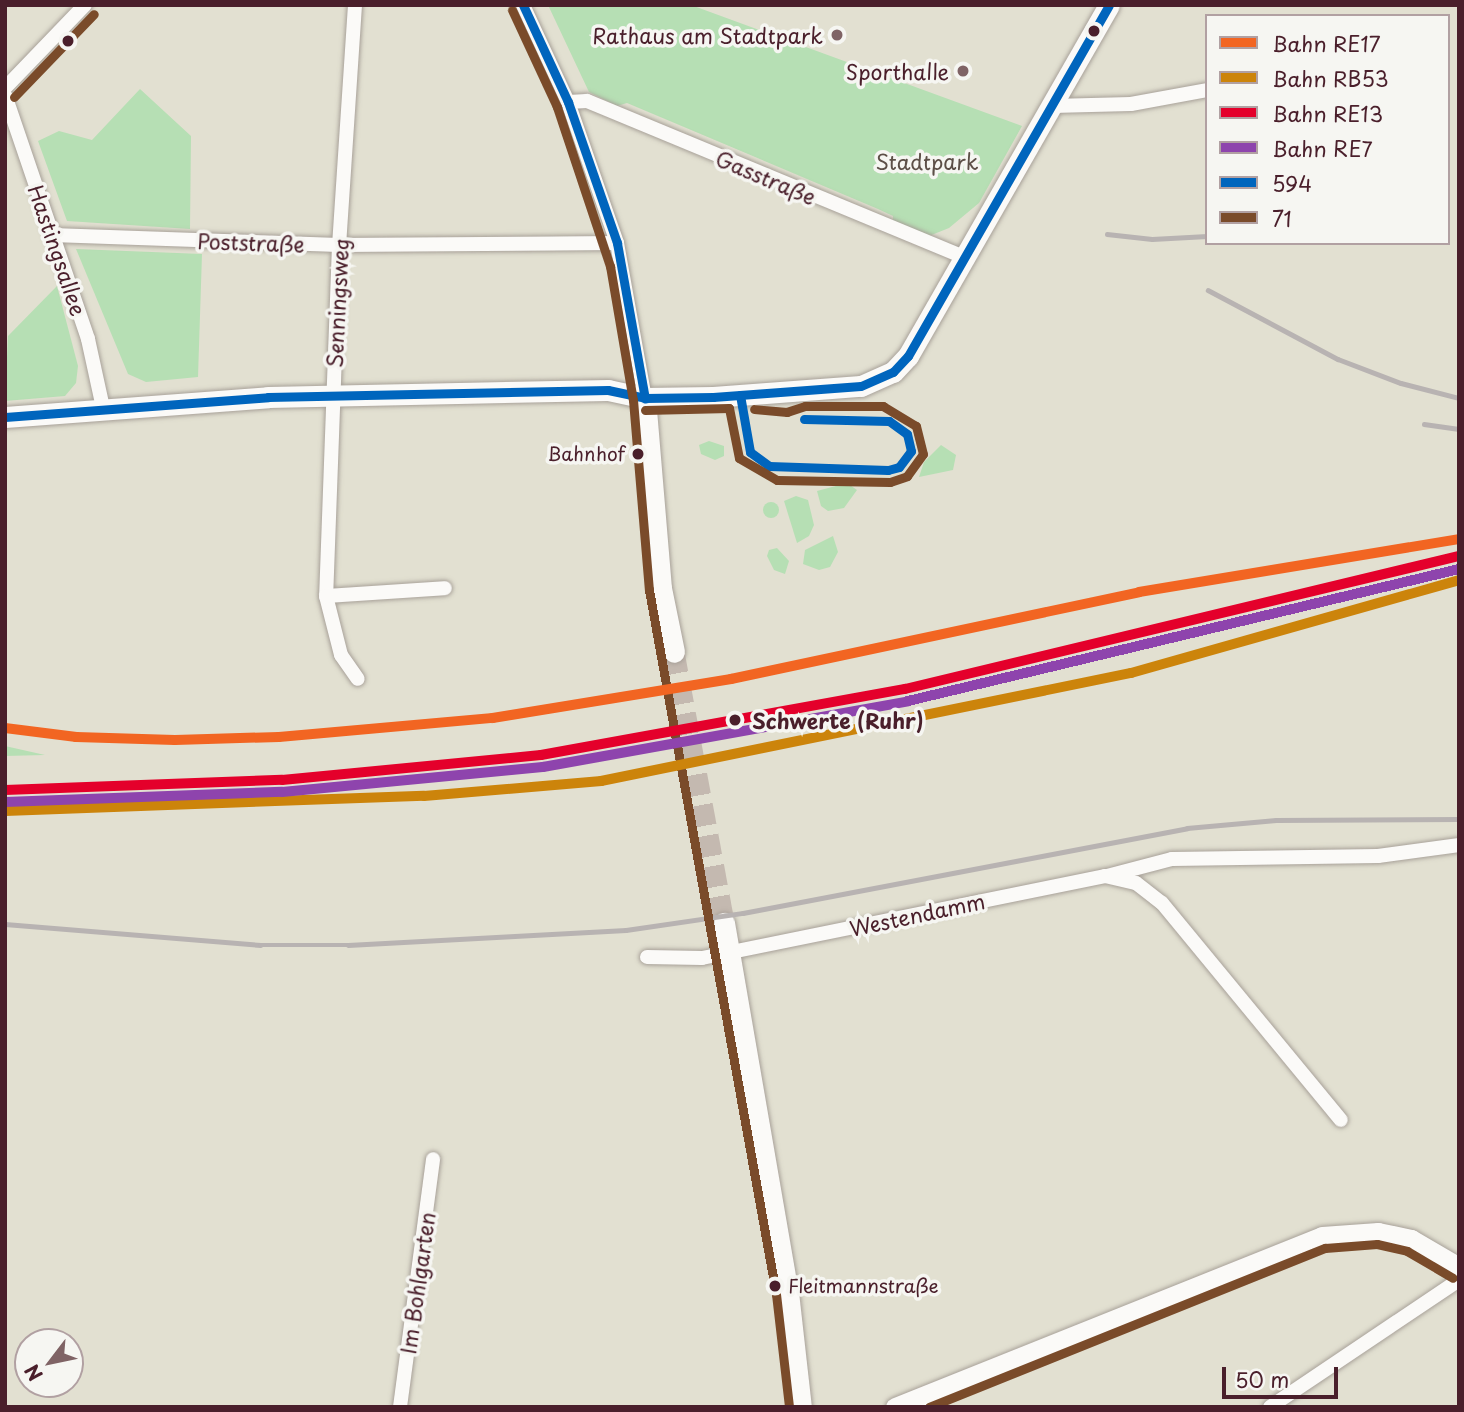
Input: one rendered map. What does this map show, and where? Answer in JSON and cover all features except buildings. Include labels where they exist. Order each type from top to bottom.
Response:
[{"type":"main road","points":[[5,417],[103,408],[333,396],[608,390],[645,398],[839,391],[877,380],[893,372],[908,356],[1110,5]]},
{"type":"main road","points":[[645,398],[661,589],[674,652]]},
{"type":"main road","points":[[724,923],[788,1292],[801,1407]]},
{"type":"street","points":[[5,88],[85,5]]},
{"type":"street","name":"Senningsweg","points":[[355,5],[339,245],[326,596],[341,655],[358,679]]},
{"type":"street","points":[[523,5],[568,102],[617,243],[645,398]]},
{"type":"street","points":[[1052,106],[1131,104],[1205,90]]},
{"type":"street","name":"Hastingsallee","points":[[5,95],[89,339],[103,408]]},
{"type":"street","name":"Gasstraße","points":[[568,102],[587,100],[964,257]]},
{"type":"street","points":[[5,130],[20,139]]},
{"type":"street","name":"Poststraße","points":[[52,235],[339,245],[617,243]]},
{"type":"street","points":[[326,596],[445,588]]},
{"type":"street","name":"Westendamm","points":[[647,957],[702,958],[1105,876],[1172,859],[1378,856],[1459,845]]},
{"type":"street","name":"Westendamm","points":[[1105,876],[1136,883],[1162,903],[1341,1120]]},
{"type":"street","name":"Im Bohlgarten","points":[[400,1407],[433,1159]]},
{"type":"street","points":[[895,1407],[1208,1280],[1344,1232],[1378,1232],[1411,1239],[1459,1266]]},
{"type":"street","points":[[1270,1407],[1459,1280]]},
{"type":"green space","name":"Stadtpark","points":[[548,5],[691,5],[1022,126],[979,203],[949,228],[929,236],[893,222],[893,216],[878,209],[627,103],[617,106],[589,92]]},
{"type":"green space","points":[[140,89],[191,136],[190,229],[67,221],[38,141],[59,131],[92,140]]},
{"type":"green space","points":[[76,249],[202,254],[198,377],[146,382],[128,374]]},
{"type":"green space","points":[[57,286],[78,366],[76,383],[65,396],[5,401],[8,336]]},
{"type":"green space","points":[[709,441],[724,446],[724,456],[715,460],[701,454],[699,445]]},
{"type":"green space","points":[[941,445],[956,455],[953,470],[919,477],[924,462]]},
{"type":"green space","points":[[847,483],[857,490],[844,508],[828,511],[821,506],[817,491]]},
{"type":"green space","points":[[796,496],[808,500],[814,525],[809,536],[797,543],[784,501]]},
{"type":"green space","points":[[771,502],[777,504],[777,516],[771,518],[765,516],[763,510],[765,504]]},
{"type":"green space","points":[[833,536],[838,552],[830,567],[819,570],[803,564],[805,550]]},
{"type":"green space","points":[[777,548],[789,561],[785,574],[774,570],[767,556],[769,550]]},
{"type":"green space","points":[[5,746],[45,755],[5,756]]},
{"type":"tunnel","points":[[674,652],[724,923]]},
{"type":"railway","points":[[1107,234],[1152,239],[1205,236]]},
{"type":"railway","points":[[1208,290],[1338,359],[1401,383],[1459,398]]},
{"type":"railway","points":[[1424,424],[1459,429]]},
{"type":"railway","points":[[5,924],[260,945],[348,945],[626,930],[743,913],[1187,828],[1276,820],[1459,819]]},
{"type":"rail line","name":"RE17","points":[[5,728],[76,737],[175,740],[279,737],[493,718],[731,679],[1139,592],[1459,539]]},
{"type":"rail line","name":"RE13","points":[[5,790],[282,780],[541,755],[905,689],[1459,556]]},
{"type":"rail line","name":"RE7","points":[[5,802],[282,792],[543,767],[908,701],[1459,569]]},
{"type":"rail line","name":"RB53","points":[[5,811],[424,796],[601,781],[1131,673],[1459,580]]},
{"type":"transit line","name":"594","points":[[523,5],[568,102],[617,243],[645,398]]},
{"type":"transit line","name":"594","points":[[5,417],[268,397],[608,390],[645,398],[713,397],[861,386],[893,372],[908,356],[1109,5]]},
{"type":"transit line","name":"71","points":[[512,10],[557,107],[610,266],[633,400],[649,590],[776,1294],[789,1407]]},
{"type":"transit line","name":"71","points":[[14,97],[94,14]]},
{"type":"transit line","name":"594","points":[[740,395],[750,452],[769,466],[888,470],[899,467],[911,451],[907,434],[889,421],[804,419]]},
{"type":"transit line","name":"71","points":[[645,410],[729,408],[739,458],[777,480],[890,482],[907,476],[923,454],[916,426],[883,406],[805,406],[787,412],[754,409]]},
{"type":"transit line","name":"71","points":[[929,1407],[1325,1248],[1377,1244],[1407,1251],[1453,1278]]},
{"type":"place","name":"Rathaus am Stadtpark","points":[[837,35]]},
{"type":"place","name":"Sporthalle","points":[[963,71]]},
{"type":"place","name":"Bahnhof","points":[[638,454]]},
{"type":"place","name":"Schwerte (Ruhr)","points":[[735,720]]},
{"type":"place","name":"Fleitmannstraße","points":[[775,1286]]}]
